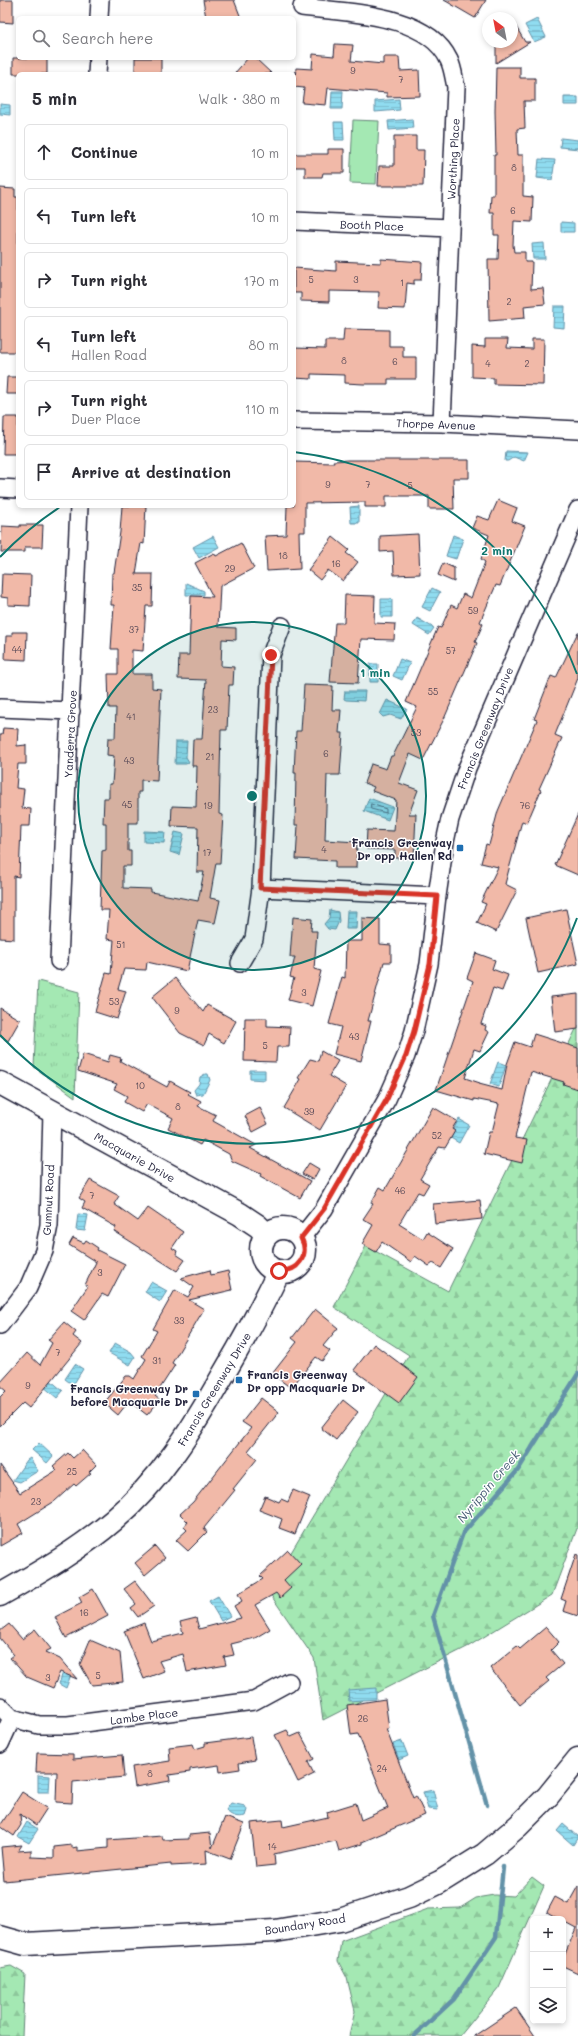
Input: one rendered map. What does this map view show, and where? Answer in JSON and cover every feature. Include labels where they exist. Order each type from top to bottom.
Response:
[{"type":"main road","name":"Macquarie Drive","points":[[0,1083],[240,1214],[258,1226],[267,1236]]},
{"type":"main road","points":[[278,1228],[291,1229],[301,1238],[305,1249],[301,1261],[292,1270],[279,1271],[268,1265],[262,1254],[263,1241],[267,1236],[278,1228]]},
{"type":"main road","name":"Francis Greenway Drive","points":[[0,1595],[48,1568],[82,1546],[115,1519],[159,1474],[195,1424],[259,1312],[279,1271]]},
{"type":"main road","name":"Boundary Road","points":[[0,1954],[25,1944],[275,1930],[340,1920],[409,1897],[440,1882],[485,1854],[518,1826],[548,1796],[578,1759]]},
{"type":"main road","name":"Boundary Road","points":[[0,1937],[25,1944]]},
{"type":"street","points":[[99,16],[100,0]]},
{"type":"street","name":"Worthing Place","points":[[302,7],[398,21],[418,29],[434,41],[449,60],[456,87],[442,423]]},
{"type":"street","points":[[97,72],[98,60]]},
{"type":"street","name":"Booth Place","points":[[296,221],[450,228]]},
{"type":"street","name":"Thorpe Avenue","points":[[296,422],[442,423],[578,430]]},
{"type":"street","points":[[0,488],[16,489]]},
{"type":"street","name":"Yanderra Grove","points":[[59,962],[79,508]]},
{"type":"street","name":"Francis Greenway Drive","points":[[301,1238],[324,1209],[387,1099],[406,1056],[414,1031],[430,964],[437,896],[450,819],[467,768],[578,510]]},
{"type":"street","points":[[240,963],[254,939],[260,888],[271,655],[282,626]]},
{"type":"street","points":[[0,708],[71,711]]},
{"type":"street","points":[[260,888],[437,896]]},
{"type":"street","name":"Gumnut Road","points":[[0,1325],[28,1288],[44,1251],[49,1225],[52,1111]]},
{"type":"street","name":"Lambe Place","points":[[12,1718],[39,1725],[68,1725],[247,1702],[254,1701],[289,1682]]},
{"type":"street","points":[[0,1706],[12,1718],[0,1744]]},
{"type":"green space","points":[[353,120],[379,121],[376,184],[350,183]]},
{"type":"green space","points":[[38,981],[79,992],[75,1097],[34,1067]]},
{"type":"green space","points":[[578,1025],[578,1526],[552,1595],[469,1646],[323,1720],[314,1658],[268,1591],[409,1355],[334,1307],[366,1246],[448,1291]]},
{"type":"green space","points":[[532,1877],[544,1886],[499,1988],[460,2036],[349,2036],[355,2011],[347,1978],[338,1961],[341,1941],[428,1909],[460,1908],[476,1898],[494,1895],[514,1896]]},
{"type":"green space","points":[[11,1966],[25,1974],[22,2036],[0,2036],[0,1968]]},
{"type":"water","points":[[537,19],[546,37],[534,42],[525,25]]},
{"type":"water","points":[[332,91],[343,91],[342,109],[331,109]]},
{"type":"water","points":[[564,97],[578,97],[578,105],[564,105]]},
{"type":"water","points":[[399,99],[400,110],[375,112],[375,101]]},
{"type":"water","points":[[0,104],[10,105],[10,115],[0,114]]},
{"type":"water","points":[[412,119],[413,128],[389,130],[388,121]]},
{"type":"water","points":[[334,122],[343,122],[344,140],[335,140]]},
{"type":"water","points":[[561,138],[578,140],[578,149],[560,147]]},
{"type":"water","points":[[539,159],[555,160],[552,180],[537,178]]},
{"type":"water","points":[[561,222],[574,223],[574,232],[561,232]]},
{"type":"water","points":[[544,243],[545,259],[533,259],[532,244]]},
{"type":"water","points":[[554,306],[565,306],[564,328],[553,327]]},
{"type":"water","points":[[506,451],[528,452],[524,461],[514,457],[508,461],[505,461]]},
{"type":"water","points":[[359,506],[359,523],[351,523],[350,507]]},
{"type":"water","points":[[453,535],[463,539],[456,559],[446,556]]},
{"type":"water","points":[[213,536],[219,547],[199,558],[193,547]]},
{"type":"water","points":[[186,583],[204,591],[204,595],[186,595]]},
{"type":"water","points":[[432,588],[440,592],[430,611],[422,607]]},
{"type":"water","points":[[381,599],[392,599],[392,617],[381,617]]},
{"type":"water","points":[[417,618],[434,628],[429,635],[413,625]]},
{"type":"water","points":[[400,659],[410,663],[402,680],[393,676]]},
{"type":"water","points":[[370,664],[378,664],[378,682],[370,682]]},
{"type":"water","points":[[345,691],[365,691],[364,701],[344,699]]},
{"type":"water","points":[[387,700],[407,709],[401,719],[390,715],[383,717],[380,714]]},
{"type":"water","points":[[176,741],[187,741],[186,757],[189,762],[186,764],[175,764]]},
{"type":"water","points":[[369,798],[393,807],[388,820],[364,811]]},
{"type":"water","points":[[144,831],[165,832],[164,843],[144,842]]},
{"type":"water","points":[[175,832],[184,834],[179,855],[170,852]]},
{"type":"water","points":[[330,910],[338,912],[339,921],[335,930],[328,929],[324,924],[329,918]]},
{"type":"water","points":[[347,911],[357,911],[356,929],[346,929]]},
{"type":"water","points":[[498,1062],[506,1065],[499,1087],[490,1084]]},
{"type":"water","points":[[250,1070],[265,1070],[265,1080],[250,1079]]},
{"type":"water","points":[[208,1074],[210,1080],[203,1094],[196,1095],[194,1090],[199,1084],[200,1077]]},
{"type":"water","points":[[459,1119],[469,1125],[459,1143],[449,1137]]},
{"type":"water","points":[[78,1214],[88,1215],[85,1231],[76,1230]]},
{"type":"water","points":[[151,1282],[167,1291],[160,1302],[145,1292]]},
{"type":"water","points":[[115,1343],[131,1352],[135,1357],[130,1365],[109,1353]]},
{"type":"water","points":[[75,1364],[83,1369],[73,1385],[65,1379]]},
{"type":"water","points":[[49,1379],[63,1391],[57,1398],[43,1386]]},
{"type":"water","points":[[39,1443],[53,1456],[47,1463],[32,1450]]},
{"type":"water","points":[[30,1458],[38,1471],[20,1482],[13,1480],[27,1460]]},
{"type":"water","points":[[218,1596],[230,1616],[221,1621],[209,1601]]},
{"type":"water","points":[[64,1669],[72,1672],[66,1688],[59,1684]]},
{"type":"water","points":[[376,1688],[376,1699],[349,1701],[348,1690]]},
{"type":"water","points":[[402,1741],[408,1756],[399,1760],[393,1744]]},
{"type":"water","points":[[38,1775],[50,1776],[49,1792],[38,1792]]},
{"type":"water","points":[[433,1790],[438,1810],[428,1809],[423,1792]]},
{"type":"water","points":[[231,1803],[245,1806],[247,1810],[245,1816],[240,1817],[230,1814],[226,1810]]},
{"type":"water","points":[[27,1822],[38,1829],[29,1843],[18,1837]]},
{"type":"water","points":[[563,1824],[578,1837],[573,1845],[557,1831]]},
{"type":"building","points":[[0,0],[13,0],[13,23],[0,22]]},
{"type":"building","points":[[203,0],[234,0],[240,16],[206,16]]},
{"type":"building","points":[[444,0],[486,0],[475,18]]},
{"type":"building","points":[[518,30],[525,42],[530,42],[496,63],[496,48],[518,48]]},
{"type":"building","points":[[335,44],[353,45],[351,61],[383,64],[383,57],[399,57],[400,71],[419,70],[420,96],[387,97],[387,93],[328,88],[326,105],[302,103],[304,88],[296,87],[296,68],[312,69],[313,54],[334,56]]},
{"type":"building","points":[[13,58],[16,58],[16,60],[47,60],[47,72],[16,72],[16,74],[13,74]]},
{"type":"building","points":[[135,60],[161,60],[161,72],[135,72]]},
{"type":"building","points":[[246,60],[257,60],[270,72],[236,72]]},
{"type":"building","points":[[496,67],[520,67],[520,78],[535,78],[535,101],[524,101],[525,128],[517,129],[518,155],[523,155],[523,196],[533,197],[532,222],[514,221],[513,245],[514,252],[525,252],[525,262],[532,262],[531,289],[543,288],[545,304],[524,306],[525,318],[489,321],[488,259],[498,259],[499,235],[494,235],[494,213],[490,213],[491,195],[494,195],[494,155],[496,155]]},
{"type":"building","points":[[394,136],[416,136],[416,150],[424,150],[423,186],[378,186],[379,166],[394,166]]},
{"type":"building","points":[[328,149],[344,149],[344,173],[323,173],[322,177],[305,177],[305,167],[296,167],[296,154],[328,154]]},
{"type":"building","points":[[0,188],[15,189],[16,197],[16,352],[0,352]]},
{"type":"building","points":[[381,259],[422,262],[421,280],[414,280],[414,284],[407,283],[405,309],[378,308],[379,292],[329,291],[329,302],[301,301],[301,293],[296,293],[296,268],[336,271],[336,261],[381,263]]},
{"type":"building","points":[[344,329],[389,330],[389,346],[403,346],[403,357],[416,357],[416,379],[388,379],[388,384],[363,384],[345,383],[345,375],[311,374],[311,379],[296,378],[296,348],[325,349],[325,341],[343,341]]},
{"type":"building","points":[[485,339],[508,339],[507,348],[532,349],[532,339],[544,339],[543,385],[494,384],[494,378],[472,377],[472,346],[485,347]]},
{"type":"building","points":[[7,377],[16,377],[16,394],[6,394]]},
{"type":"building","points":[[4,417],[16,417],[16,454],[3,454]]},
{"type":"building","points":[[469,460],[469,478],[453,478],[454,509],[429,509],[429,496],[386,496],[386,507],[365,507],[365,502],[305,503],[305,532],[299,532],[300,569],[267,571],[265,536],[286,535],[287,508],[296,508],[296,462],[334,463],[333,461]]},
{"type":"building","points":[[498,500],[517,508],[512,521],[525,526],[500,586],[496,585],[480,622],[483,624],[475,642],[477,643],[444,719],[423,760],[410,754],[399,783],[418,790],[409,814],[416,814],[414,858],[395,858],[395,850],[366,849],[367,830],[394,831],[396,800],[372,791],[374,787],[364,783],[371,764],[386,769],[391,756],[393,756],[417,707],[406,702],[438,627],[441,628],[451,605],[457,608],[463,594],[471,598],[485,562],[481,559],[489,535],[472,528],[477,516],[489,520]]},
{"type":"building","points":[[122,508],[146,508],[144,544],[141,543],[136,574],[153,574],[152,606],[146,606],[143,651],[132,650],[132,674],[152,674],[152,688],[161,689],[157,781],[141,780],[141,792],[138,792],[138,823],[128,823],[128,851],[131,851],[131,866],[123,866],[123,888],[151,889],[151,892],[198,901],[204,872],[197,872],[198,827],[171,826],[172,806],[196,807],[197,766],[192,766],[193,739],[202,739],[206,680],[178,679],[179,655],[189,655],[191,596],[213,597],[195,563],[214,553],[216,556],[241,543],[254,568],[220,586],[218,627],[236,628],[236,640],[222,639],[221,666],[234,667],[233,685],[229,685],[227,730],[221,730],[219,814],[223,815],[220,863],[216,863],[210,898],[220,900],[215,923],[198,920],[187,971],[147,962],[146,970],[124,969],[118,989],[126,991],[117,1019],[95,1012],[106,973],[111,974],[114,940],[107,939],[109,910],[100,910],[102,851],[106,850],[106,823],[103,823],[104,798],[109,798],[109,784],[112,784],[114,756],[107,755],[108,738],[115,738],[116,708],[109,708],[108,674],[118,674],[118,649],[111,649],[114,605],[111,605],[112,573],[114,573]]},
{"type":"building","points":[[20,525],[43,525],[42,547],[25,547],[25,552],[1,552],[2,526],[20,527]]},
{"type":"building","points":[[418,534],[420,574],[394,575],[393,551],[380,552],[380,536]]},
{"type":"building","points":[[333,537],[349,550],[346,553],[358,562],[343,581],[328,570],[320,580],[308,570]]},
{"type":"building","points":[[443,563],[454,568],[454,582],[438,575]]},
{"type":"building","points":[[2,574],[31,575],[30,606],[8,605],[8,598],[1,597]]},
{"type":"building","points":[[345,595],[375,596],[374,623],[395,624],[394,640],[361,639],[358,683],[330,682],[335,623],[344,623]]},
{"type":"building","points":[[12,632],[27,632],[26,660],[5,659],[6,636],[12,636]]},
{"type":"building","points":[[578,632],[578,678],[555,735],[562,738],[539,789],[541,790],[527,823],[522,821],[505,884],[517,890],[496,932],[477,923],[486,904],[481,902],[498,867],[481,863],[486,844],[489,845],[498,811],[537,720],[534,719],[551,676],[556,678]]},
{"type":"building","points":[[304,685],[333,686],[332,710],[341,710],[339,733],[343,733],[340,775],[327,775],[325,840],[357,842],[356,868],[335,868],[335,861],[296,859],[298,825],[295,825],[296,773],[294,773],[296,731],[301,731]]},
{"type":"building","points":[[3,728],[18,729],[17,746],[26,745],[26,764],[18,764],[16,788],[24,789],[22,808],[31,809],[30,826],[21,826],[19,877],[14,876],[14,939],[0,938],[0,735],[2,735]]},
{"type":"building","points":[[578,814],[578,875],[555,865]]},
{"type":"building","points":[[566,909],[578,964],[538,973],[526,918]]},
{"type":"building","points":[[293,917],[312,919],[311,931],[317,931],[314,969],[321,971],[312,1006],[288,1000],[294,978],[290,977],[295,957],[290,957]]},
{"type":"building","points":[[362,918],[380,919],[380,944],[391,945],[391,962],[384,962],[368,1021],[371,1021],[361,1061],[334,1054],[341,1027],[329,1024],[342,977],[345,978],[346,941],[362,941]]},
{"type":"building","points":[[476,953],[495,960],[492,969],[508,975],[502,991],[493,988],[481,1024],[486,1026],[485,1030],[489,1032],[480,1051],[474,1049],[465,1078],[480,1083],[479,1084],[502,1090],[507,1064],[515,1042],[530,1047],[534,1034],[578,1048],[578,1089],[563,1084],[564,1082],[531,1072],[515,1138],[527,1140],[522,1163],[484,1154],[489,1132],[492,1132],[499,1104],[474,1099],[474,1101],[436,1090],[473,981],[467,978]]},
{"type":"building","points":[[175,978],[203,1012],[207,1005],[236,1021],[224,1043],[209,1034],[204,1045],[180,1033],[152,997]]},
{"type":"building","points":[[578,994],[578,1029],[555,1032],[551,997]]},
{"type":"building","points":[[0,1008],[20,1020],[8,1041],[0,1036]]},
{"type":"building","points":[[245,1018],[267,1018],[267,1026],[290,1027],[289,1047],[277,1047],[276,1062],[244,1061]]},
{"type":"building","points":[[321,1051],[338,1061],[329,1076],[346,1086],[320,1130],[284,1108],[301,1079],[298,1078],[310,1059],[318,1061]]},
{"type":"building","points":[[83,1054],[108,1062],[110,1055],[121,1058],[120,1061],[167,1087],[170,1081],[190,1092],[188,1094],[201,1101],[198,1106],[216,1115],[213,1121],[256,1145],[250,1148],[310,1181],[300,1198],[260,1176],[261,1174],[232,1161],[229,1154],[203,1140],[200,1145],[168,1128],[173,1118],[147,1104],[142,1112],[124,1102],[127,1096],[114,1089],[117,1084],[78,1071]]},
{"type":"building","points":[[433,1107],[457,1121],[452,1129],[455,1131],[445,1148],[439,1147],[420,1179],[429,1184],[423,1194],[418,1192],[399,1224],[423,1239],[427,1232],[453,1249],[441,1268],[433,1263],[429,1266],[415,1256],[411,1262],[382,1242],[376,1252],[362,1244],[373,1225],[363,1219],[373,1204],[371,1203],[380,1187],[385,1190]]},
{"type":"building","points":[[260,1108],[268,1124],[253,1132],[245,1116]]},
{"type":"building","points":[[309,1163],[319,1169],[313,1180],[302,1174]]},
{"type":"building","points":[[90,1180],[119,1196],[114,1204],[138,1221],[148,1208],[183,1232],[172,1248],[177,1251],[176,1254],[185,1260],[177,1271],[114,1231],[116,1227],[82,1208],[85,1202],[79,1198]]},
{"type":"building","points":[[480,1200],[482,1219],[435,1224],[433,1204]]},
{"type":"building","points":[[73,1238],[84,1243],[86,1240],[98,1248],[97,1250],[125,1264],[108,1297],[102,1294],[84,1320],[71,1311],[88,1286],[85,1285],[96,1262],[69,1245]]},
{"type":"building","points":[[210,1270],[211,1275],[228,1271],[232,1290],[189,1300],[204,1309],[172,1363],[175,1365],[155,1396],[160,1400],[147,1415],[129,1401],[118,1415],[104,1403],[126,1376],[130,1376],[134,1379],[146,1359],[142,1356],[157,1331],[153,1329],[175,1290],[188,1297],[194,1287],[181,1278]]},
{"type":"building","points":[[315,1309],[338,1328],[323,1346],[330,1351],[322,1361],[316,1357],[291,1388],[272,1374],[297,1342],[292,1338]]},
{"type":"building","points":[[64,1322],[76,1332],[73,1336],[82,1343],[29,1408],[23,1403],[0,1426],[0,1397],[6,1391],[0,1386],[0,1383],[27,1353],[40,1365],[52,1343],[48,1340]]},
{"type":"building","points":[[374,1344],[418,1377],[399,1403],[354,1370]]},
{"type":"building","points":[[261,1398],[279,1412],[248,1451],[257,1459],[233,1489],[235,1490],[204,1528],[207,1532],[188,1551],[176,1540],[187,1530],[184,1527],[188,1522],[180,1514],[193,1502],[251,1428],[242,1422]]},
{"type":"building","points":[[343,1400],[358,1412],[336,1440],[321,1428]]},
{"type":"building","points":[[82,1450],[96,1465],[89,1472],[91,1473],[76,1486],[74,1484],[55,1501],[18,1524],[23,1533],[0,1546],[0,1465],[20,1493],[57,1470],[53,1466],[68,1453],[73,1458]]},
{"type":"building","points":[[293,1490],[310,1497],[295,1534],[279,1528],[282,1519],[259,1510],[265,1496],[279,1502],[281,1499],[288,1502]]},
{"type":"building","points":[[155,1546],[165,1558],[145,1575],[135,1563]]},
{"type":"building","points":[[288,1550],[301,1564],[284,1580],[291,1588],[280,1598],[276,1593],[255,1605],[270,1629],[255,1638],[231,1644],[234,1655],[224,1657],[226,1665],[187,1672],[183,1654],[159,1661],[164,1671],[144,1679],[124,1631],[144,1623],[151,1641],[183,1633],[180,1622],[196,1618],[199,1629],[241,1618],[234,1606],[242,1601],[238,1594],[263,1579],[260,1576]]},
{"type":"building","points":[[576,1554],[578,1555],[578,1616],[563,1611],[566,1601],[561,1599]]},
{"type":"building","points":[[135,1581],[154,1606],[138,1617],[131,1608],[136,1604],[124,1589]]},
{"type":"building","points":[[93,1589],[108,1616],[66,1638],[55,1617],[82,1603],[79,1597]]},
{"type":"building","points":[[9,1624],[22,1639],[35,1629],[51,1649],[45,1652],[60,1659],[77,1679],[60,1672],[53,1688],[27,1677],[10,1658],[14,1655],[0,1638],[0,1631]]},
{"type":"building","points":[[546,1627],[559,1642],[551,1650],[563,1664],[546,1678],[549,1681],[520,1705],[490,1668],[517,1646],[520,1649]]},
{"type":"building","points":[[90,1640],[120,1653],[123,1682],[92,1685],[80,1664]]},
{"type":"building","points":[[385,1699],[389,1729],[386,1729],[413,1798],[416,1796],[425,1815],[362,1842],[362,1844],[339,1851],[336,1841],[274,1854],[275,1865],[256,1867],[251,1823],[282,1820],[283,1827],[328,1817],[327,1812],[356,1803],[361,1820],[388,1808],[358,1734],[351,1735],[347,1705]]},
{"type":"building","points":[[287,1730],[291,1737],[300,1733],[314,1759],[308,1762],[314,1774],[298,1782],[275,1735]]},
{"type":"building","points":[[251,1737],[255,1760],[239,1763],[240,1769],[220,1772],[219,1765],[190,1769],[190,1772],[169,1775],[170,1781],[135,1787],[132,1767],[170,1761],[169,1747],[193,1744],[195,1749],[205,1746],[205,1743]]},
{"type":"building","points":[[37,1753],[73,1754],[73,1759],[122,1755],[124,1777],[73,1782],[72,1803],[56,1802],[57,1772],[36,1772]]},
{"type":"building","points":[[22,1792],[47,1808],[36,1825],[20,1814],[21,1825],[14,1836],[0,1826]]},
{"type":"building","points":[[225,1817],[244,1824],[230,1859],[206,1850],[207,1864],[171,1866],[171,1864],[4,1881],[1,1847],[22,1845],[18,1851],[31,1850],[31,1857],[54,1858],[54,1847],[72,1845],[72,1848],[77,1847],[77,1851],[108,1848],[108,1840],[162,1836],[163,1840],[189,1839],[189,1835],[210,1833],[212,1848]]},
{"type":"building","points":[[578,1886],[578,1973],[566,1967],[566,1952],[576,1928],[566,1923],[566,1916],[554,1916],[547,1912],[555,1897],[568,1904]]},
{"type":"building","points":[[516,2008],[535,2036],[474,2036]]},
{"type":"waterway","name":"Nyrippin Creek","points":[[487,1805],[433,1616],[463,1533],[518,1470],[578,1374]]},
{"type":"waterway","name":"Nyrippin Creek","points":[[414,2036],[454,1999],[496,1937],[503,1867]]},
{"type":"place","name":"Francis Greenway Dr opp Hallen Rd","points":[[460,848]]},
{"type":"place","name":"Francis Greenway Dr opp Macquarie Dr","points":[[239,1380]]},
{"type":"place","name":"Francis Greenway Dr before Macquarie Dr","points":[[196,1394]]},
{"type":"route","points":[[271,655],[260,888],[437,896],[430,964],[414,1031],[397,1079],[324,1209],[301,1238],[305,1249],[304,1256],[301,1261],[292,1270],[279,1271]]}]
